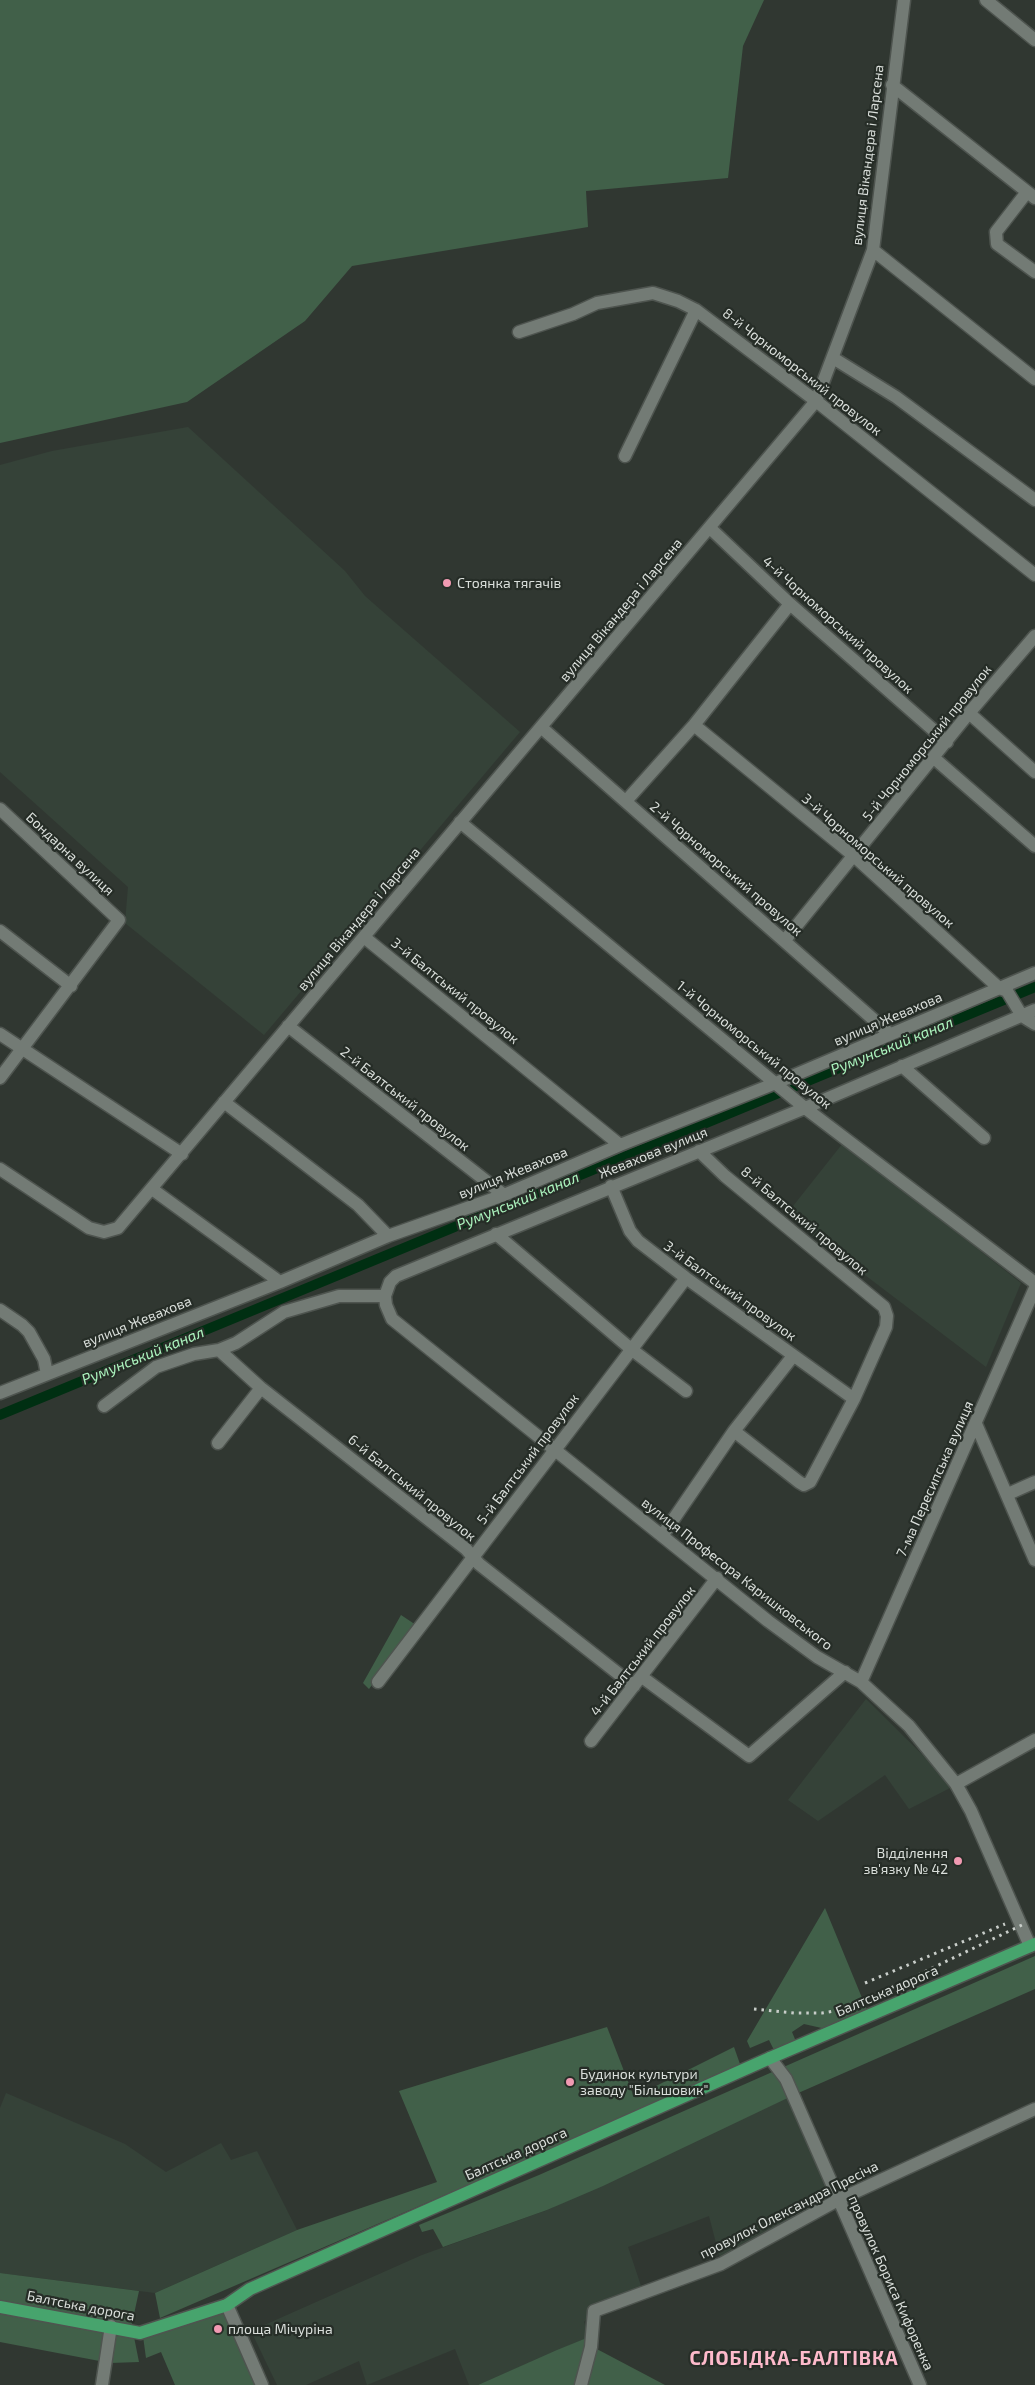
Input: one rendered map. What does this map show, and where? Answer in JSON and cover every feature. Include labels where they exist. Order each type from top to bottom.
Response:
[{"type":"main road","name":"Балтська дорога","points":[[0,2307],[140,2332],[227,2305],[250,2289],[770,2058],[1032,1945]]},
{"type":"street","name":"вулиця Вікандера і Ларсена","points":[[0,1169],[89,1228],[104,1232],[118,1228],[460,822],[542,728],[816,401],[873,250],[904,0]]},
{"type":"street","points":[[986,0],[1035,40]]},
{"type":"street","points":[[892,85],[1031,195],[996,232],[997,244],[1035,272]]},
{"type":"street","points":[[873,250],[1035,379]]},
{"type":"street","name":"8-й Чорноморський провулок","points":[[519,332],[573,314],[597,303],[653,293],[696,310],[1033,568]]},
{"type":"street","points":[[625,456],[696,310]]},
{"type":"street","points":[[833,358],[896,396],[1035,500]]},
{"type":"street","name":"4-й Чорноморський провулок","points":[[710,528],[790,604],[946,742]]},
{"type":"street","points":[[626,801],[694,725],[790,604]]},
{"type":"street","name":"5-й Чорноморський провулок","points":[[786,940],[969,713],[1035,636]]},
{"type":"street","points":[[969,713],[1035,772]]},
{"type":"street","name":"3-й Чорноморський провулок","points":[[694,725],[854,856],[1003,990],[1021,1014],[1035,1024]]},
{"type":"street","name":"2-й Чорноморський провулок","points":[[542,728],[786,940],[890,1034]]},
{"type":"street","points":[[934,758],[1035,846]]},
{"type":"street","name":"Бондарна вулиця","points":[[0,809],[119,920],[71,986]]},
{"type":"street","name":"1-й Чорноморський провулок","points":[[460,822],[803,1106],[1035,1283]]},
{"type":"street","points":[[0,931],[71,986],[0,1078]]},
{"type":"street","name":"3-й Балтський провулок","points":[[364,937],[620,1145]]},
{"type":"street","name":"вулиця Жевахова","points":[[0,1393],[280,1282],[388,1236],[504,1195],[620,1145],[779,1085],[890,1034],[1003,990],[1035,973]]},
{"type":"street","name":"Жевахова вулиця","points":[[384,1296],[390,1282],[396,1276],[902,1066],[1021,1014],[1035,1010]]},
{"type":"street","name":"2-й Балтський провулок","points":[[288,1026],[504,1195]]},
{"type":"street","points":[[0,1034],[182,1154]]},
{"type":"street","points":[[902,1066],[984,1138]]},
{"type":"street","points":[[224,1102],[358,1205],[388,1236]]},
{"type":"street","name":"8-й Балтський провулок","points":[[699,1151],[725,1176],[884,1307],[887,1316],[886,1327],[854,1400]]},
{"type":"street","name":"3-й Балтський провулок","points":[[611,1186],[630,1231],[638,1241],[854,1400]]},
{"type":"street","points":[[152,1189],[280,1282]]},
{"type":"street","points":[[496,1234],[631,1349],[686,1391]]},
{"type":"street","name":"5-й Балтський провулок","points":[[378,1682],[686,1278]]},
{"type":"street","name":"7-ма Пересипська вулиця","points":[[861,1682],[1035,1288]]},
{"type":"street","points":[[104,1406],[156,1367],[194,1354],[218,1350],[236,1343],[284,1312],[339,1296],[384,1296]]},
{"type":"street","name":"вулиця Професора Каришковського","points":[[384,1296],[392,1319],[662,1536],[718,1578],[804,1649],[861,1682],[909,1726],[956,1784],[971,1811],[1032,1945]]},
{"type":"street","points":[[0,1310],[29,1332],[44,1360],[47,1374]]},
{"type":"street","name":"6-й Балтський провулок","points":[[218,1350],[261,1388],[466,1549],[472,1557],[638,1682],[749,1756],[845,1672]]},
{"type":"street","points":[[662,1536],[734,1431],[793,1356]]},
{"type":"street","points":[[218,1444],[261,1388]]},
{"type":"street","points":[[734,1431],[804,1485],[810,1482],[854,1400]]},
{"type":"street","points":[[976,1424],[1035,1560]]},
{"type":"street","points":[[1008,1494],[1035,1482]]},
{"type":"street","name":"4-й Балтський провулок","points":[[592,1741],[718,1578]]},
{"type":"street","points":[[956,1784],[1035,1740]]},
{"type":"street","name":"провулок Бориса Кифоренка","points":[[770,2058],[786,2079],[920,2385]]},
{"type":"street","name":"провулок Олександра Пресіча","points":[[581,2385],[591,2348],[594,2311],[721,2264],[838,2200],[1035,2109]]},
{"type":"street","points":[[227,2305],[262,2385]]},
{"type":"street","points":[[102,2385],[112,2326]]},
{"type":"shaded area","points":[[188,427],[345,571],[365,596],[520,732],[264,1035],[125,923],[128,887],[0,772],[0,465],[52,451]]},
{"type":"shaded area","points":[[843,1143],[1021,1283],[986,1367],[786,1215]]},
{"type":"shaded area","points":[[866,1699],[954,1786],[909,1809],[885,1775],[818,1821],[788,1800]]},
{"type":"shaded area","points":[[6,2093],[125,2144],[166,2172],[221,2143],[231,2160],[257,2151],[297,2230],[155,2293],[0,2273],[0,2108]]},
{"type":"shaded area","points":[[791,2096],[836,2200],[721,2262],[709,2216],[628,2247],[643,2292],[594,2310],[584,2322],[589,2337],[478,2385],[469,2385],[455,2349],[367,2385],[359,2361],[306,2385],[277,2385],[251,2331],[422,2255],[547,2210]]},
{"type":"green space","points":[[0,0],[764,0],[743,46],[728,178],[586,191],[588,227],[352,266],[305,321],[187,402],[0,443]]},
{"type":"green space","points":[[401,1615],[416,1625],[369,1689],[363,1683]]},
{"type":"green space","points":[[825,1908],[867,2010],[826,2029],[804,2024],[792,2032],[797,2044],[776,2054],[769,2040],[750,2048],[747,2041]]},
{"type":"green space","points":[[1035,1956],[1035,1989],[796,2094],[603,2186],[547,2210],[443,2247],[433,2229],[422,2232],[419,2225],[539,2175]]},
{"type":"green space","points":[[607,2027],[634,2097],[734,2047],[741,2067],[160,2318],[155,2293],[297,2230],[437,2182],[399,2091]]},
{"type":"green space","points":[[0,2273],[139,2291],[131,2328],[0,2303]]},
{"type":"green space","name":"площа Мічуріна","points":[[227,2305],[262,2385],[175,2385],[161,2352],[146,2358],[143,2336]]},
{"type":"green space","points":[[0,2314],[134,2337],[139,2362],[110,2363],[0,2342]]},
{"type":"green space","points":[[589,2337],[578,2385],[478,2385],[557,2350]]},
{"type":"green space","points":[[593,2347],[665,2385],[583,2385]]},
{"type":"waterway","name":"Румунський канал","points":[[0,1415],[1035,987]]},
{"type":"railway","points":[[754,2009],[795,2013],[822,2013],[847,2009],[1026,1923]]},
{"type":"railway","points":[[865,1983],[1005,1924]]},
{"type":"place","name":"Стоянка тягачів","points":[[447,583]]},
{"type":"place","name":"Відділення зв'язку № 42","points":[[958,1861]]},
{"type":"place","name":"Будинок культури заводу \"Більшовик\"","points":[[570,2082]]},
{"type":"place","name":"площа Мічуріна","points":[[218,2329]]},
{"type":"district","name":"СЛОБІДКА-БАЛТІВКА","points":[[794,2359]]}]
